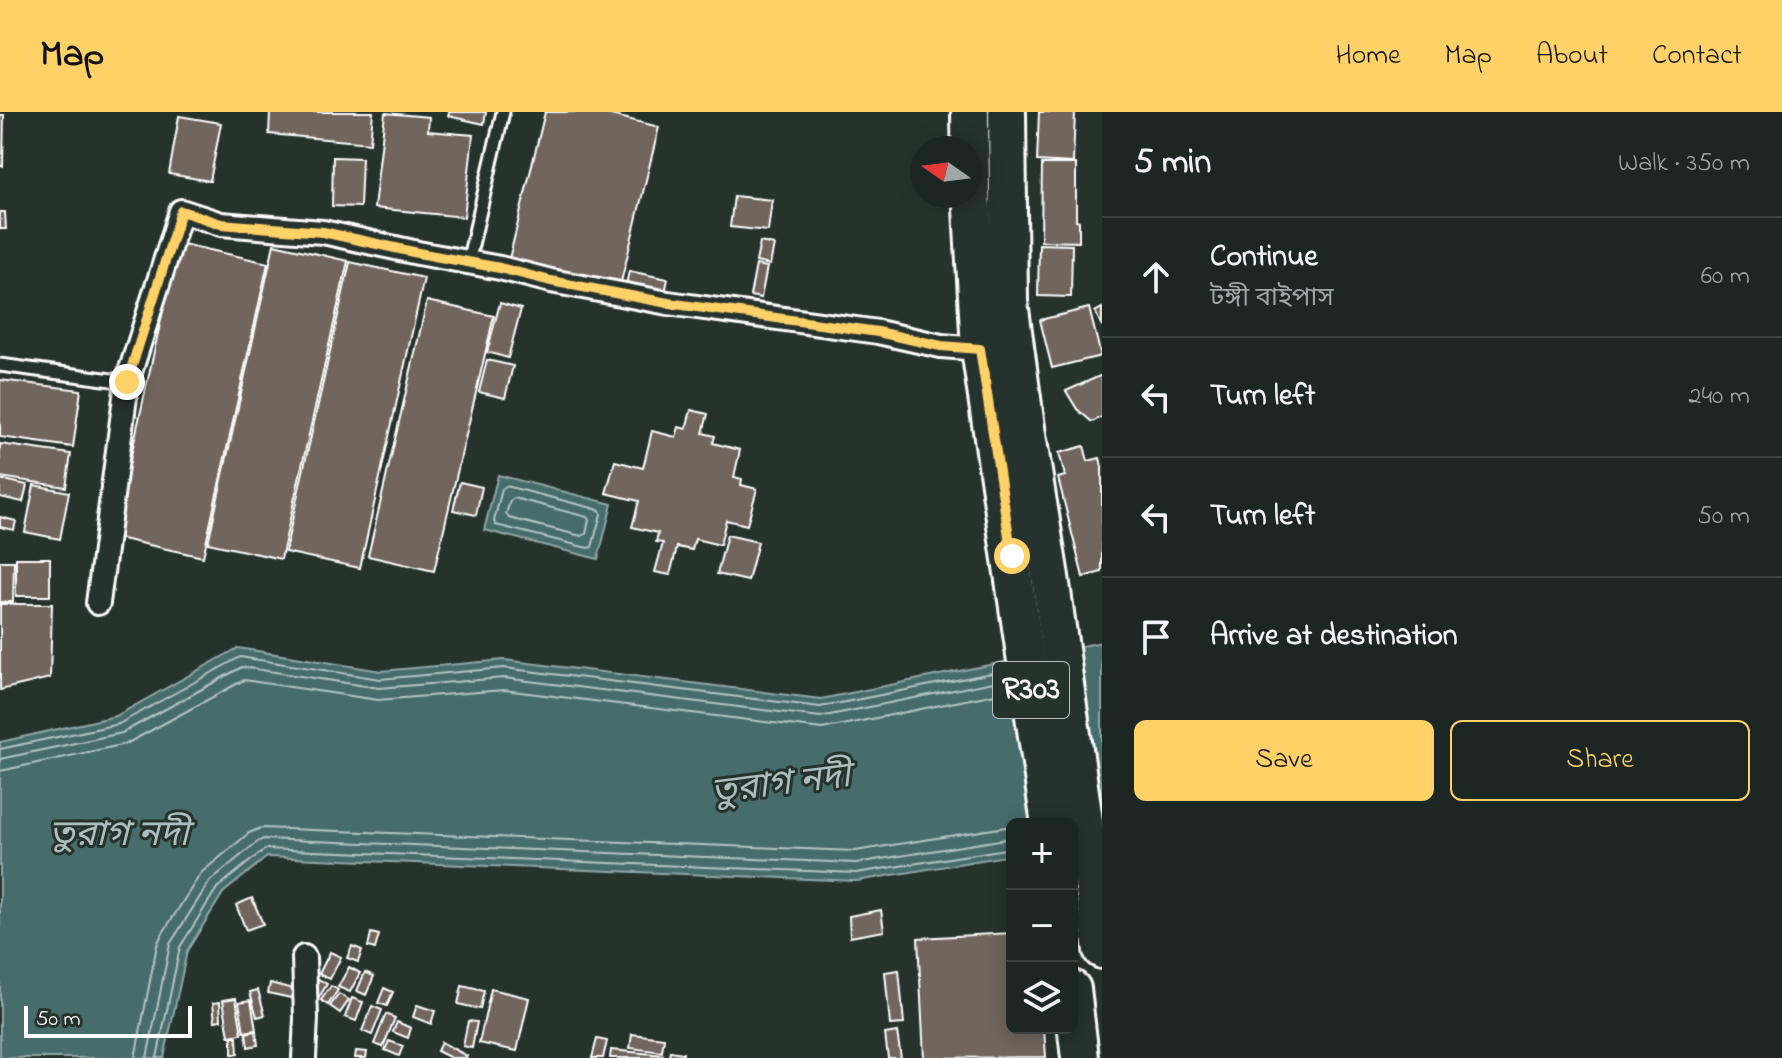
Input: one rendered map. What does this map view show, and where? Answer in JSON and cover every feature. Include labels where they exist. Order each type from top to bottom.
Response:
[{"type":"main road","name":"R303","points":[[970,112],[980,349],[1049,818]]},
{"type":"main road","name":"R303","points":[[1007,112],[1009,302],[1102,950]]},
{"type":"street","points":[[98,603],[127,382],[181,211],[221,224],[323,232],[668,303],[878,332],[941,346],[980,349]]},
{"type":"street","points":[[304,957],[304,1058]]},
{"type":"lane","points":[[468,262],[503,112]]},
{"type":"lane","points":[[0,365],[127,382]]},
{"type":"water","points":[[498,475],[612,504],[598,559],[484,530]]},
{"type":"water","name":"তুরাগ নদী","points":[[1102,642],[1102,841],[1078,827],[1078,818],[1006,818],[1006,856],[857,881],[267,857],[223,893],[187,951],[164,1058],[0,1058],[0,742],[116,716],[238,648],[381,671],[504,660],[821,699]]},
{"type":"building","points":[[270,112],[373,112],[370,143],[269,134]]},
{"type":"building","points":[[449,112],[486,112],[484,124],[448,116]]},
{"type":"building","points":[[545,112],[599,112],[659,127],[620,286],[509,259]]},
{"type":"building","points":[[1039,112],[1075,112],[1073,163],[1037,161]]},
{"type":"building","points":[[385,113],[429,117],[428,131],[473,135],[464,217],[374,208]]},
{"type":"building","points":[[0,115],[4,115],[3,166],[0,166]]},
{"type":"building","points":[[179,116],[221,123],[210,181],[169,174]]},
{"type":"building","points":[[333,157],[362,158],[360,207],[332,206]]},
{"type":"building","points":[[1042,164],[1076,164],[1079,242],[1041,241]]},
{"type":"building","points":[[734,196],[772,200],[768,231],[730,227]]},
{"type":"building","points":[[0,212],[5,212],[6,229],[0,229]]},
{"type":"building","points":[[760,242],[774,245],[770,265],[756,262]]},
{"type":"building","points":[[178,243],[268,263],[203,557],[113,537]]},
{"type":"building","points":[[274,244],[348,261],[281,559],[208,543]]},
{"type":"building","points":[[1039,244],[1072,245],[1071,297],[1038,296]]},
{"type":"building","points":[[350,262],[424,278],[360,568],[285,552]]},
{"type":"building","points":[[756,265],[767,267],[761,298],[750,296]]},
{"type":"building","points":[[629,271],[668,279],[664,297],[625,289]]},
{"type":"building","points":[[427,301],[494,316],[434,571],[368,556]]},
{"type":"building","points":[[500,303],[521,309],[508,358],[487,352]]},
{"type":"building","points":[[1089,308],[1101,356],[1052,368],[1040,320]]},
{"type":"building","points":[[1102,308],[1102,326],[1095,312]]},
{"type":"building","points":[[487,360],[513,366],[505,398],[479,392]]},
{"type":"building","points":[[1102,375],[1102,417],[1092,422],[1077,409],[1066,391]]},
{"type":"building","points":[[0,380],[81,390],[73,447],[0,437]]},
{"type":"building","points":[[691,410],[708,414],[703,433],[715,436],[713,443],[740,450],[734,477],[742,479],[741,485],[757,489],[747,525],[726,520],[720,545],[695,539],[692,550],[677,547],[670,575],[655,572],[663,543],[656,542],[658,533],[632,527],[639,501],[606,493],[615,461],[643,468],[652,431],[676,437],[679,427],[686,429]]},
{"type":"building","points":[[0,444],[71,454],[66,487],[0,477]]},
{"type":"building","points":[[1084,446],[1088,461],[1100,458],[1102,467],[1102,572],[1083,577],[1058,478],[1065,476],[1059,453]]},
{"type":"building","points":[[0,479],[27,485],[23,502],[0,497]]},
{"type":"building","points":[[460,482],[482,487],[476,515],[453,510]]},
{"type":"building","points":[[34,485],[69,492],[60,539],[25,532]]},
{"type":"building","points":[[0,517],[16,521],[14,530],[0,527]]},
{"type":"building","points":[[727,535],[758,542],[748,581],[717,574]]},
{"type":"building","points":[[16,558],[50,558],[50,596],[16,596]]},
{"type":"building","points":[[0,561],[14,561],[13,602],[0,602]]},
{"type":"building","points":[[0,604],[52,604],[50,678],[0,690]]},
{"type":"building","points":[[252,898],[263,924],[246,930],[236,905]]},
{"type":"building","points":[[881,910],[884,931],[850,937],[849,916]]},
{"type":"building","points":[[371,933],[379,935],[375,949],[368,947]]},
{"type":"building","points":[[1006,933],[1006,1034],[1044,1034],[1046,1057],[924,1058],[918,938]]},
{"type":"building","points":[[352,946],[362,950],[358,962],[347,958]]},
{"type":"building","points":[[330,952],[341,957],[330,979],[319,974]]},
{"type":"building","points":[[349,967],[360,973],[350,992],[338,987]]},
{"type":"building","points":[[899,970],[904,1024],[890,1025],[885,972]]},
{"type":"building","points":[[365,972],[374,976],[366,995],[357,991]]},
{"type":"building","points":[[315,977],[327,984],[318,999],[306,991]]},
{"type":"building","points":[[270,983],[293,989],[291,998],[268,993]]},
{"type":"building","points":[[331,986],[338,990],[328,1005],[321,1000]]},
{"type":"building","points":[[462,986],[484,991],[480,1009],[458,1004]]},
{"type":"building","points":[[384,988],[393,992],[387,1006],[378,1003]]},
{"type":"building","points":[[491,989],[529,998],[517,1051],[479,1043]]},
{"type":"building","points":[[258,990],[265,1015],[257,1017],[250,992]]},
{"type":"building","points":[[339,994],[349,1000],[340,1013],[330,1006]]},
{"type":"building","points":[[236,998],[242,1034],[229,1036],[223,1000]]},
{"type":"building","points":[[352,998],[363,1002],[356,1021],[345,1017]]},
{"type":"building","points":[[251,1000],[256,1030],[244,1032],[239,1002]]},
{"type":"building","points":[[220,1002],[221,1020],[215,1021],[213,1003]]},
{"type":"building","points":[[417,1005],[435,1011],[431,1024],[413,1017]]},
{"type":"building","points":[[372,1006],[382,1010],[372,1035],[362,1031]]},
{"type":"building","points":[[386,1014],[395,1018],[383,1047],[374,1044]]},
{"type":"building","points":[[468,1021],[477,1022],[472,1048],[463,1046]]},
{"type":"building","points":[[397,1022],[411,1028],[408,1038],[393,1032]]},
{"type":"building","points":[[256,1031],[258,1045],[248,1047],[246,1033]]},
{"type":"building","points":[[897,1032],[901,1058],[888,1058],[885,1034]]},
{"type":"building","points":[[632,1034],[664,1038],[662,1052],[630,1048]]},
{"type":"building","points":[[232,1037],[237,1037],[238,1054],[232,1054]]},
{"type":"building","points":[[597,1039],[607,1041],[603,1058],[592,1058]]},
{"type":"building","points":[[389,1041],[403,1046],[399,1056],[385,1050]]},
{"type":"building","points":[[441,1042],[466,1058],[451,1058],[437,1051]]},
{"type":"building","points":[[611,1050],[663,1055],[662,1058],[610,1058]]},
{"type":"building","points":[[356,1051],[367,1052],[366,1058],[355,1058]]},
{"type":"building","points":[[670,1051],[683,1053],[682,1058],[669,1058]]},
{"type":"route","points":[[127,382],[181,211],[221,224],[323,232],[668,303],[878,332],[941,346],[980,349],[1012,556]]}]
